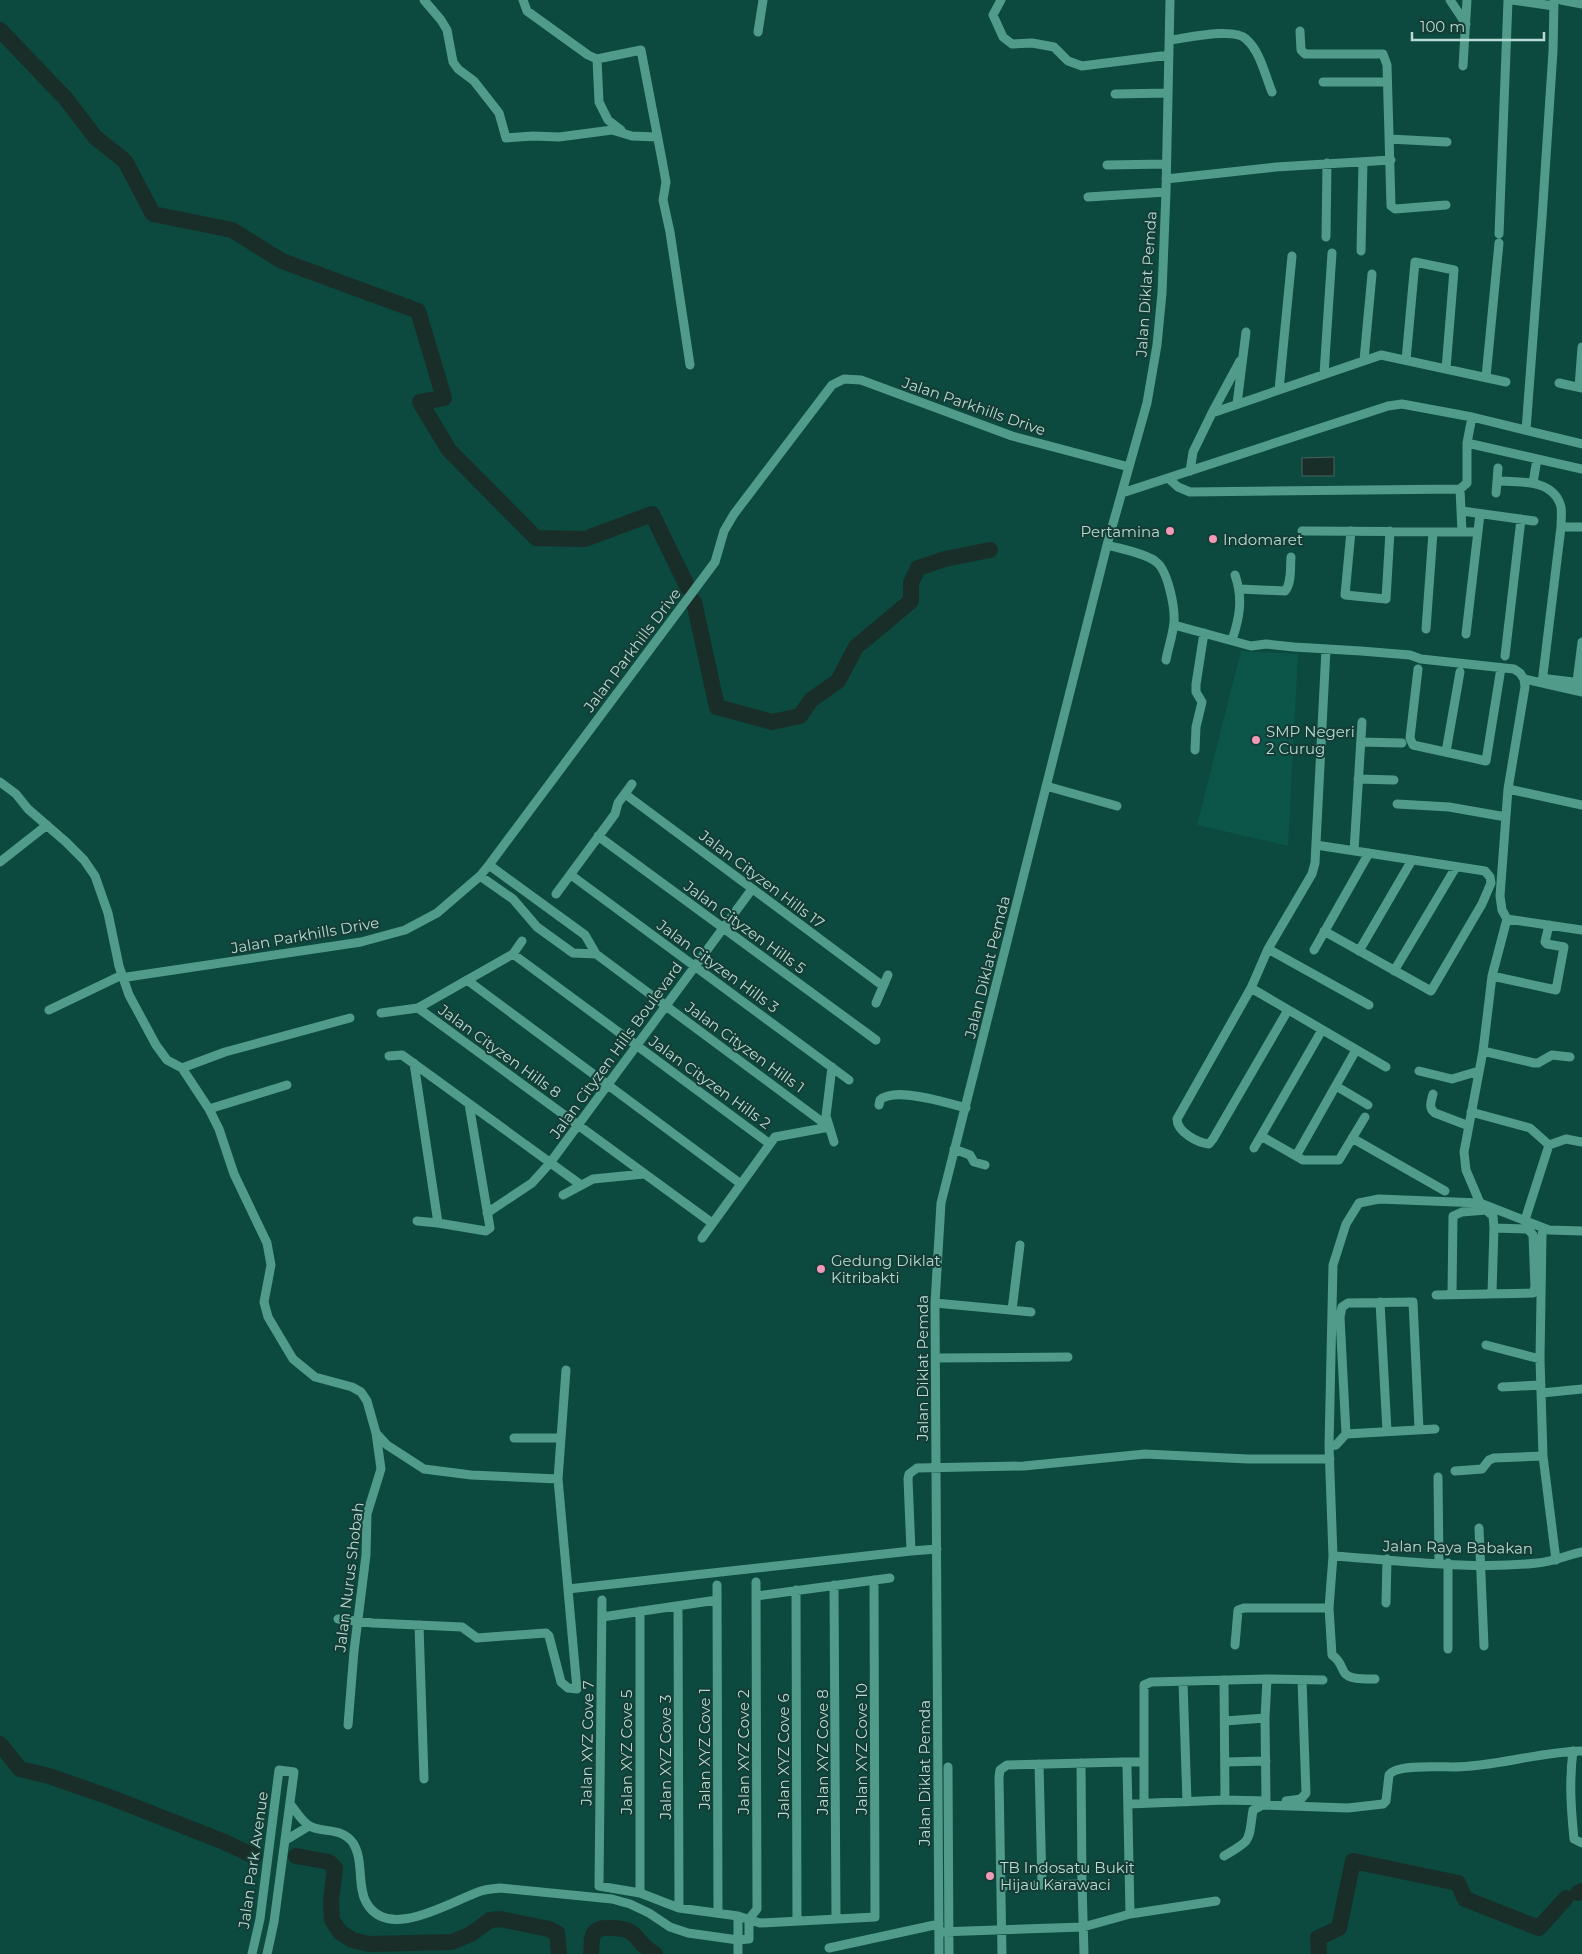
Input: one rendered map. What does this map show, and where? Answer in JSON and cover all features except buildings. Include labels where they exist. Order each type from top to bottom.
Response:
[{"type":"street","points":[[424,0],[447,30],[452,62],[458,70],[474,81],[499,113],[506,138],[559,137],[612,130],[632,136],[657,137]]},
{"type":"street","points":[[523,0],[528,11],[588,55],[597,59],[641,50],[666,182],[663,200],[670,232],[690,364]]},
{"type":"street","points":[[758,32],[763,0]]},
{"type":"street","points":[[1001,0],[993,15],[1003,37],[1012,44],[1032,43],[1054,47],[1068,61],[1082,66],[1169,55]]},
{"type":"street","name":"Jalan Diklat Pemda","points":[[939,1954],[936,1304],[941,1203],[1108,545],[1147,403],[1157,346],[1162,293],[1170,0]]},
{"type":"street","points":[[1450,0],[1466,24]]},
{"type":"street","points":[[1464,66],[1467,0]]},
{"type":"street","points":[[1486,377],[1499,238],[1508,0]]},
{"type":"street","points":[[1512,0],[1582,4]]},
{"type":"street","points":[[1526,430],[1556,2]]},
{"type":"street","points":[[1300,31],[1301,50],[1305,54],[1381,53],[1386,60],[1392,208],[1446,205]]},
{"type":"street","points":[[1170,40],[1233,33],[1246,38],[1255,50],[1272,92]]},
{"type":"street","points":[[597,59],[599,102],[608,120],[624,133]]},
{"type":"street","points":[[1323,82],[1387,82]]},
{"type":"street","points":[[1115,94],[1168,93]]},
{"type":"street","points":[[1389,139],[1447,142]]},
{"type":"street","points":[[1166,179],[1327,163],[1391,160]]},
{"type":"street","points":[[1362,251],[1363,162]]},
{"type":"street","points":[[1326,237],[1327,163]]},
{"type":"street","points":[[1107,165],[1166,164]]},
{"type":"street","points":[[1088,197],[1166,192]]},
{"type":"street","points":[[1324,374],[1332,253]]},
{"type":"street","points":[[1279,390],[1292,256]]},
{"type":"street","points":[[1406,360],[1414,262],[1454,270],[1446,369]]},
{"type":"street","points":[[1364,360],[1372,274]]},
{"type":"street","points":[[1237,404],[1246,332]]},
{"type":"street","points":[[1560,383],[1580,388],[1582,346]]},
{"type":"street","points":[[1212,413],[1381,354],[1506,382]]},
{"type":"street","points":[[1190,471],[1193,452],[1243,356]]},
{"type":"street","name":"Jalan Parkhills Drive","points":[[50,1010],[124,976],[361,942],[406,930],[437,913],[480,876],[489,865],[715,562],[724,531],[734,514],[832,385],[844,379],[861,380],[1012,436],[1129,467]]},
{"type":"street","points":[[1122,494],[1388,406],[1402,404],[1526,430],[1582,444]]},
{"type":"street","points":[[1168,478],[1178,487],[1190,492],[1460,489],[1467,483],[1468,441],[1471,420]]},
{"type":"street","points":[[1468,441],[1537,459],[1582,468]]},
{"type":"street","points":[[1533,483],[1537,459]]},
{"type":"street","points":[[1496,493],[1498,468]]},
{"type":"street","points":[[1497,481],[1543,485],[1556,496],[1561,507],[1561,527],[1543,681]]},
{"type":"street","points":[[1460,489],[1462,532]]},
{"type":"street","points":[[1462,511],[1534,521]]},
{"type":"street","points":[[1466,634],[1480,514]]},
{"type":"street","points":[[1505,656],[1521,519]]},
{"type":"street","points":[[1561,527],[1582,527]]},
{"type":"street","points":[[1302,531],[1478,532]]},
{"type":"street","points":[[1351,531],[1345,595],[1386,599],[1390,532]]},
{"type":"street","points":[[1426,629],[1433,532]]},
{"type":"street","points":[[1108,545],[1154,560],[1162,568],[1168,584],[1174,615],[1174,625],[1166,660]]},
{"type":"street","points":[[1240,589],[1285,591],[1288,588],[1291,557]]},
{"type":"street","points":[[1232,640],[1239,620],[1240,589],[1235,575]]},
{"type":"street","points":[[1174,625],[1251,646],[1266,644],[1410,655],[1421,659],[1514,669],[1524,679],[1525,687],[1508,789],[1500,896],[1502,910],[1507,919],[1492,976],[1483,1051],[1464,1160],[1480,1203]]},
{"type":"street","points":[[1195,750],[1196,727],[1202,702],[1196,692],[1196,684],[1204,633]]},
{"type":"street","points":[[1524,679],[1580,683],[1582,642]]},
{"type":"street","points":[[1288,1010],[1210,1144],[1203,1143],[1180,1130],[1177,1125],[1177,1119],[1251,988],[1268,949],[1312,874],[1315,863],[1326,649]]},
{"type":"street","points":[[1418,669],[1410,740],[1414,745],[1486,760],[1501,668]]},
{"type":"street","points":[[1446,752],[1460,672]]},
{"type":"street","points":[[1543,681],[1582,692]]},
{"type":"street","points":[[1354,851],[1362,722]]},
{"type":"street","points":[[1360,742],[1402,743]]},
{"type":"street","points":[[1358,779],[1394,780]]},
{"type":"street","points":[[0,782],[16,794],[28,809],[84,860],[95,876],[108,913],[129,994],[156,1045],[167,1060],[182,1068],[225,1052],[350,1018]]},
{"type":"street","points":[[556,894],[615,814],[618,804],[632,784]]},
{"type":"street","points":[[1046,786],[1117,806]]},
{"type":"street","points":[[1508,789],[1582,805]]},
{"type":"street","name":"Jalan Cityzen Hills 17","points":[[624,794],[883,986]]},
{"type":"street","points":[[1397,804],[1449,806],[1506,817]]},
{"type":"street","points":[[0,862],[47,825]]},
{"type":"street","name":"Jalan Cityzen Hills 5","points":[[598,836],[876,1040]]},
{"type":"street","points":[[1316,845],[1485,871],[1490,877],[1491,883],[1482,904],[1431,991],[1324,932]]},
{"type":"street","points":[[1314,950],[1369,853]]},
{"type":"street","points":[[1359,951],[1412,860]]},
{"type":"street","points":[[489,865],[585,935],[596,954]]},
{"type":"street","points":[[1394,971],[1456,867]]},
{"type":"street","name":"Jalan Cityzen Hills 3","points":[[570,875],[849,1080]]},
{"type":"street","points":[[480,876],[513,899],[537,927],[573,953],[596,954]]},
{"type":"street","name":"Jalan Cityzen Hills Boulevard","points":[[487,1213],[532,1183],[550,1163],[752,889]]},
{"type":"street","points":[[1507,919],[1582,930]]},
{"type":"street","points":[[1492,976],[1556,990],[1564,947],[1545,942],[1549,925]]},
{"type":"street","points":[[381,1013],[418,1008],[513,954],[522,941]]},
{"type":"street","points":[[1268,949],[1369,1005]]},
{"type":"street","name":"Jalan Cityzen Hills 2","points":[[513,954],[770,1144]]},
{"type":"street","name":"Jalan Cityzen Hills 1","points":[[596,954],[829,1127]]},
{"type":"street","points":[[876,1003],[888,975]]},
{"type":"street","points":[[467,980],[741,1184]]},
{"type":"street","points":[[1251,988],[1386,1067]]},
{"type":"street","name":"Jalan Cityzen Hills 8","points":[[418,1008],[712,1223]]},
{"type":"street","points":[[1254,1148],[1322,1030]]},
{"type":"street","points":[[1296,1156],[1356,1050]]},
{"type":"street","points":[[1483,1051],[1534,1063],[1538,1063],[1552,1055],[1570,1057]]},
{"type":"street","points":[[389,1056],[402,1055],[414,1063],[581,1186]]},
{"type":"street","points":[[414,1063],[438,1222]]},
{"type":"street","points":[[832,1067],[826,1116],[834,1142]]},
{"type":"street","name":"Jalan Nurus Shobah","points":[[182,1068],[209,1109],[219,1129],[234,1174],[267,1243],[272,1266],[264,1302],[268,1317],[293,1359],[302,1368],[315,1376],[352,1387],[361,1392],[367,1401],[376,1433],[381,1468],[368,1507],[366,1555],[357,1622],[348,1725]]},
{"type":"street","points":[[1419,1071],[1452,1080],[1479,1071]]},
{"type":"street","points":[[209,1109],[287,1085]]},
{"type":"street","points":[[1336,1086],[1368,1105]]},
{"type":"street","points":[[1433,1094],[1430,1105],[1431,1110],[1469,1126]]},
{"type":"street","points":[[879,1105],[880,1100],[886,1096],[903,1095],[931,1098],[966,1108]]},
{"type":"street","points":[[417,1221],[438,1222],[486,1231],[490,1228],[469,1104]]},
{"type":"street","points":[[1471,1112],[1530,1128],[1549,1145]]},
{"type":"street","points":[[1261,1136],[1303,1160],[1339,1160],[1365,1117]]},
{"type":"street","points":[[702,1238],[775,1137],[829,1127]]},
{"type":"street","points":[[1352,1138],[1445,1191]]},
{"type":"street","points":[[1549,1145],[1566,1139],[1582,1142]]},
{"type":"street","points":[[1525,1220],[1549,1145]]},
{"type":"street","points":[[954,1149],[970,1154],[974,1162],[985,1165]]},
{"type":"street","points":[[563,1195],[593,1179],[644,1174]]},
{"type":"street","points":[[1375,1679],[1349,1677],[1344,1674],[1341,1662],[1332,1655],[1329,1608],[1333,1556],[1329,1446],[1333,1266],[1346,1224],[1359,1203],[1379,1199],[1480,1203],[1525,1220],[1537,1228]]},
{"type":"street","points":[[1452,1294],[1453,1216],[1462,1212],[1486,1210],[1493,1216],[1494,1228],[1492,1293]]},
{"type":"street","points":[[1494,1228],[1582,1231]]},
{"type":"street","points":[[1436,1294],[1534,1292],[1533,1235],[1537,1228]]},
{"type":"street","points":[[1537,1228],[1543,1456],[1556,1560]]},
{"type":"street","points":[[1012,1310],[1020,1245]]},
{"type":"street","points":[[1346,1434],[1340,1317],[1342,1307],[1348,1303],[1412,1301],[1414,1304],[1419,1429]]},
{"type":"street","points":[[1380,1302],[1387,1431]]},
{"type":"street","points":[[936,1304],[1031,1312]]},
{"type":"street","points":[[1486,1345],[1540,1359]]},
{"type":"street","points":[[936,1358],[1068,1357]]},
{"type":"street","points":[[338,1619],[357,1622],[464,1627],[477,1638],[546,1633],[551,1643],[561,1682],[568,1688],[577,1689],[558,1479],[566,1370]]},
{"type":"street","points":[[1502,1387],[1582,1389]]},
{"type":"street","points":[[1329,1446],[1336,1445],[1346,1434],[1435,1428]]},
{"type":"street","points":[[376,1433],[387,1445],[424,1469],[471,1475],[558,1479]]},
{"type":"street","points":[[514,1438],[560,1438]]},
{"type":"street","points":[[912,1551],[910,1474],[917,1468],[1024,1466],[1145,1454],[1248,1459],[1330,1459]]},
{"type":"street","points":[[1455,1472],[1482,1469],[1489,1460],[1494,1458],[1543,1456]]},
{"type":"street","points":[[1438,1476],[1448,1649]]},
{"type":"street","points":[[1479,1528],[1484,1646]]},
{"type":"street","points":[[568,1589],[937,1549]]},
{"type":"street","name":"Jalan Raya Babakan","points":[[1333,1556],[1444,1563],[1516,1565],[1556,1560],[1582,1552]]},
{"type":"street","points":[[1386,1603],[1388,1559]]},
{"type":"street","points":[[756,1596],[890,1578]]},
{"type":"street","name":"Jalan XYZ Cove 10","points":[[836,1919],[875,1917],[874,1580]]},
{"type":"street","name":"Jalan XYZ Cove 2","points":[[738,1940],[749,1938],[749,1919],[757,1909],[756,1582]]},
{"type":"street","name":"Jalan XYZ Cove 1","points":[[717,1585],[718,1914]]},
{"type":"street","name":"Jalan XYZ Cove 8","points":[[834,1585],[836,1919]]},
{"type":"street","name":"Jalan XYZ Cove 6","points":[[796,1590],[797,1921]]},
{"type":"street","name":"Jalan XYZ Cove 7","points":[[602,1600],[599,1886],[640,1894]]},
{"type":"street","points":[[602,1617],[717,1600]]},
{"type":"street","name":"Jalan XYZ Cove 3","points":[[678,1606],[679,1908]]},
{"type":"street","points":[[1235,1645],[1238,1610],[1244,1608],[1329,1608]]},
{"type":"street","name":"Jalan XYZ Cove 5","points":[[640,1612],[640,1894]]},
{"type":"street","points":[[420,1625],[424,1779]]},
{"type":"street","points":[[1266,1800],[1265,1718],[1267,1679]]},
{"type":"street","points":[[1144,1803],[1144,1685],[1151,1682],[1267,1679],[1323,1680]]},
{"type":"street","points":[[1224,1680],[1225,1800]]},
{"type":"street","points":[[1129,1804],[1225,1800],[1292,1801],[1301,1799],[1306,1793],[1302,1680]]},
{"type":"street","points":[[1183,1682],[1187,1802]]},
{"type":"street","points":[[1225,1721],[1265,1718]]},
{"type":"street","points":[[1224,1856],[1245,1843],[1250,1836],[1253,1810],[1258,1806],[1278,1804],[1348,1808],[1383,1804],[1386,1801],[1389,1775],[1393,1770],[1476,1766],[1579,1752],[1570,1786],[1574,1839],[1582,1843]]},
{"type":"street","points":[[1124,1762],[1127,1766],[1129,1804],[1130,1914]]},
{"type":"street","points":[[1002,1954],[1000,1770],[1007,1765],[1143,1762]]},
{"type":"street","points":[[1226,1762],[1266,1762]]},
{"type":"street","points":[[1081,1763],[1084,1954]]},
{"type":"street","points":[[1039,1764],[1042,1885]]},
{"type":"street","points":[[948,1768],[949,1954]]},
{"type":"street","name":"Jalan Park Avenue","points":[[252,1954],[260,1919],[278,1770],[294,1772],[274,1922],[267,1954]]},
{"type":"street","points":[[290,1804],[309,1826],[341,1833],[352,1842],[358,1852],[365,1901],[372,1911],[382,1917],[419,1917],[482,1890],[500,1888],[612,1898],[630,1904],[670,1927],[688,1933],[738,1940]]},
{"type":"street","points":[[938,1820],[948,1821]]},
{"type":"street","points":[[286,1840],[309,1826]]},
{"type":"street","points":[[938,1857],[949,1858]]},
{"type":"street","points":[[1001,1886],[1078,1886],[1082,1883]]},
{"type":"street","points":[[640,1894],[679,1908],[738,1916],[760,1922],[836,1919]]},
{"type":"street","points":[[829,1948],[939,1928],[950,1932],[1083,1927],[1130,1914],[1216,1901]]},
{"type":"street","points":[[738,1916],[738,1954]]},
{"type":"shaded area","name":"SMP Negeri 2 Curug","points":[[1241,651],[1298,654],[1288,846],[1197,825]]},
{"type":"water","points":[[1334,457],[1334,476],[1302,476],[1302,458]]},
{"type":"waterway","points":[[0,30],[66,99],[95,137],[125,161],[153,214],[232,230],[282,261],[418,311],[444,398],[420,402],[449,450],[536,538],[585,539],[652,514],[688,588]]},
{"type":"waterway","points":[[694,602],[717,707],[772,722],[800,716],[811,700],[838,681],[856,647],[911,601],[911,583],[918,568],[945,559],[990,550]]},
{"type":"waterway","points":[[0,1744],[20,1769],[49,1776],[112,1798],[222,1841],[254,1856]]},
{"type":"waterway","points":[[296,1856],[329,1862],[335,1868],[331,1901],[332,1920],[340,1932],[352,1940],[369,1944],[452,1942],[471,1934],[490,1920],[500,1919],[549,1929],[557,1933],[559,1954]]},
{"type":"waterway","points":[[1319,1954],[1318,1938],[1339,1928],[1353,1861],[1458,1883],[1465,1899],[1539,1928],[1566,1898]]},
{"type":"waterway","points":[[1578,1893],[1582,1891]]},
{"type":"waterway","points":[[591,1954],[594,1933],[602,1928],[626,1930],[636,1936],[643,1945],[655,1954]]},
{"type":"place","name":"Pertamina","points":[[1170,531]]},
{"type":"place","name":"Indomaret","points":[[1213,539]]},
{"type":"place","name":"SMP Negeri 2 Curug","points":[[1256,740]]},
{"type":"place","name":"Gedung Diklat Kitribakti","points":[[821,1269]]},
{"type":"place","name":"TB Indosatu Bukit Hijau Karawaci","points":[[990,1876]]}]
